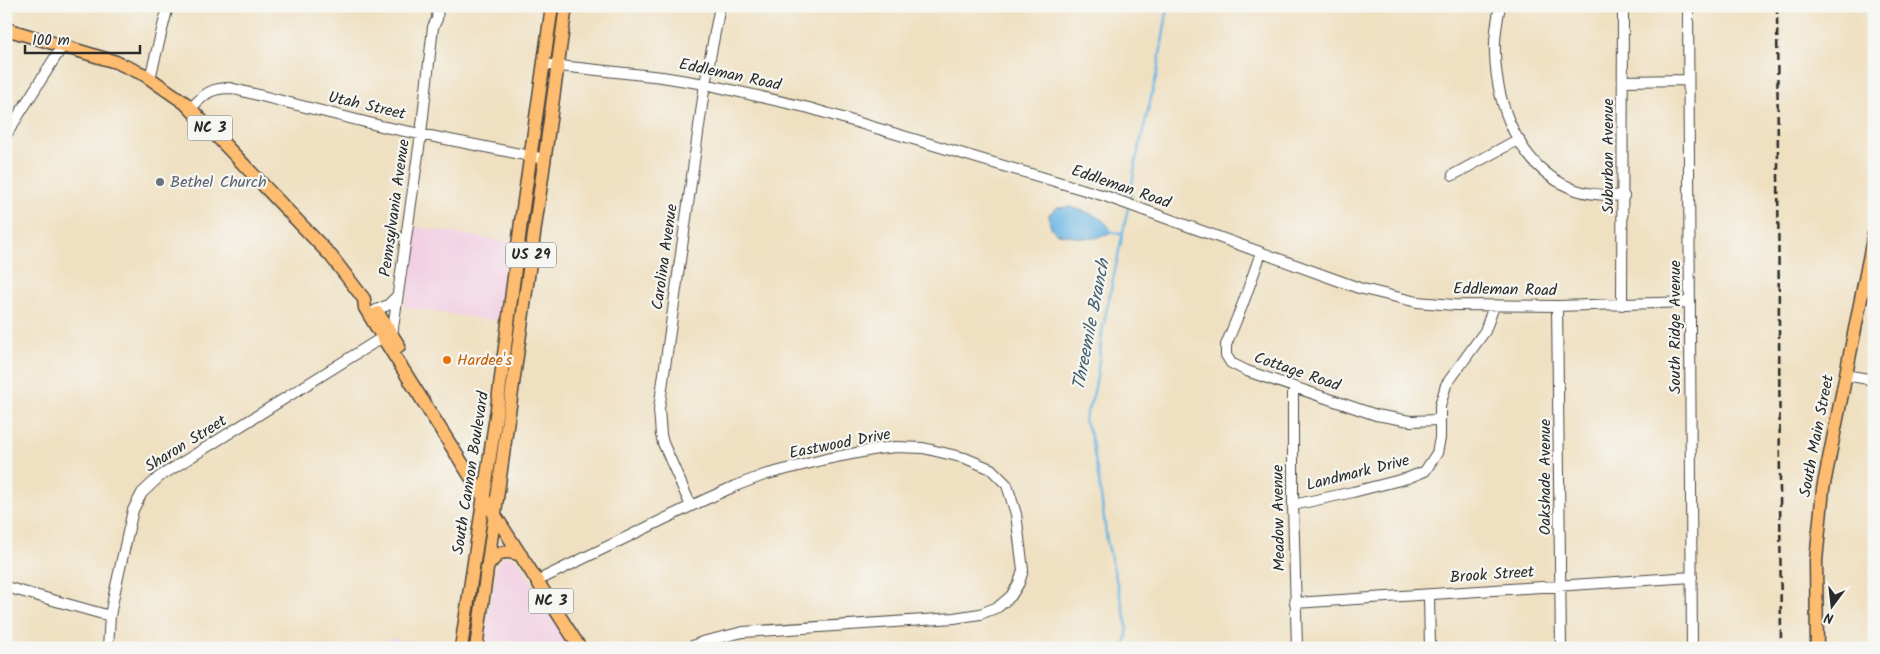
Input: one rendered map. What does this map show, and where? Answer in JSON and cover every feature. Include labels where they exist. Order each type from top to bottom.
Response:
[{"type":"main road","name":"South Cannon Boulevard","points":[[461,648],[485,492],[552,6]]},
{"type":"main road","name":"South Cannon Boulevard","points":[[476,648],[566,6]]},
{"type":"main road","name":"NC 3","points":[[6,28],[63,44],[116,62],[150,78],[165,88],[190,108],[320,244],[364,299],[372,304],[376,310],[388,336],[496,510],[521,555],[580,648]]},
{"type":"main road","name":"South Main Street","points":[[1817,648],[1816,561],[1819,517],[1845,375],[1874,234]]},
{"type":"main road","name":"NC 3","points":[[364,299],[365,308],[388,336]]},
{"type":"main road","name":"NC 3","points":[[496,510],[544,577],[589,648]]},
{"type":"main road","points":[[488,567],[496,556],[504,552],[510,551],[521,555]]},
{"type":"street","points":[[150,78],[168,6]]},
{"type":"street","name":"Pennsylvania Avenue","points":[[388,336],[398,295],[421,134],[432,27],[437,19],[438,6]]},
{"type":"street","name":"Carolina Avenue","points":[[691,506],[660,434],[659,409],[705,84],[720,6]]},
{"type":"street","points":[[1500,6],[1495,51],[1498,85],[1504,108],[1532,160],[1547,174],[1582,192],[1624,196]]},
{"type":"street","name":"Suburban Avenue","points":[[1622,306],[1624,196],[1623,6]]},
{"type":"street","name":"South Ridge Avenue","points":[[1688,6],[1692,648]]},
{"type":"street","points":[[6,135],[63,44]]},
{"type":"street","name":"Eddleman Road","points":[[544,64],[662,77],[705,84],[809,108],[1086,190],[1359,288],[1402,299],[1454,305],[1494,306],[1622,306],[1690,302]]},
{"type":"street","points":[[1623,81],[1688,80]]},
{"type":"street","name":"Utah Street","points":[[190,108],[206,92],[230,88],[362,122],[545,159]]},
{"type":"street","points":[[1453,175],[1519,139]]},
{"type":"street","name":"Cottage Road","points":[[1261,253],[1242,306],[1227,340],[1226,355],[1231,363],[1239,368],[1376,415],[1410,421],[1440,420]]},
{"type":"street","name":"Pennsylvania Avenue","points":[[376,310],[388,305],[398,295]]},
{"type":"street","name":"Landmark Drive","points":[[1293,505],[1408,478],[1424,471],[1437,453],[1440,438],[1440,406],[1446,384],[1485,331],[1494,306]]},
{"type":"street","name":"Oakshade Avenue","points":[[1557,306],[1561,648]]},
{"type":"street","name":"Sharon Street","points":[[108,648],[110,616],[133,510],[146,488],[159,477],[388,336]]},
{"type":"street","points":[[1845,375],[1874,380]]},
{"type":"street","name":"Meadow Avenue","points":[[1293,387],[1293,505],[1297,648]]},
{"type":"street","name":"Eastwood Drive","points":[[544,577],[735,486],[792,467],[877,449],[896,447],[923,448],[951,454],[984,465],[1003,479],[1010,492],[1015,507],[1022,570],[1019,583],[1011,596],[998,607],[980,614],[954,618],[742,632],[702,642],[688,648]]},
{"type":"street","name":"Brook Street","points":[[1295,603],[1692,577]]},
{"type":"street","points":[[6,587],[110,616]]},
{"type":"street","points":[[1429,595],[1430,648]]},
{"type":"shaded area","points":[[415,227],[510,242],[496,321],[404,307]]},
{"type":"shaded area","points":[[510,556],[519,561],[572,648],[483,648],[497,564],[502,557]]},
{"type":"shaded area","points":[[389,638],[452,647],[452,648],[388,648]]},
{"type":"water","points":[[1070,207],[1088,213],[1105,222],[1111,232],[1092,238],[1079,238],[1058,234],[1050,226],[1049,214],[1057,208]]},
{"type":"waterway","name":"Threemile Branch","points":[[1129,203],[1136,160],[1157,73],[1168,6]]},
{"type":"waterway","name":"Threemile Branch","points":[[1124,648],[1127,625],[1107,541],[1091,436],[1084,420],[1093,396],[1097,377],[1102,332],[1128,208]]},
{"type":"waterway","points":[[1110,231],[1123,235]]},
{"type":"railway","points":[[1777,6],[1781,648]]},
{"type":"place","name":"Bethel Church","points":[[160,182]]},
{"type":"place","name":"Hardee's","points":[[447,360]]}]
